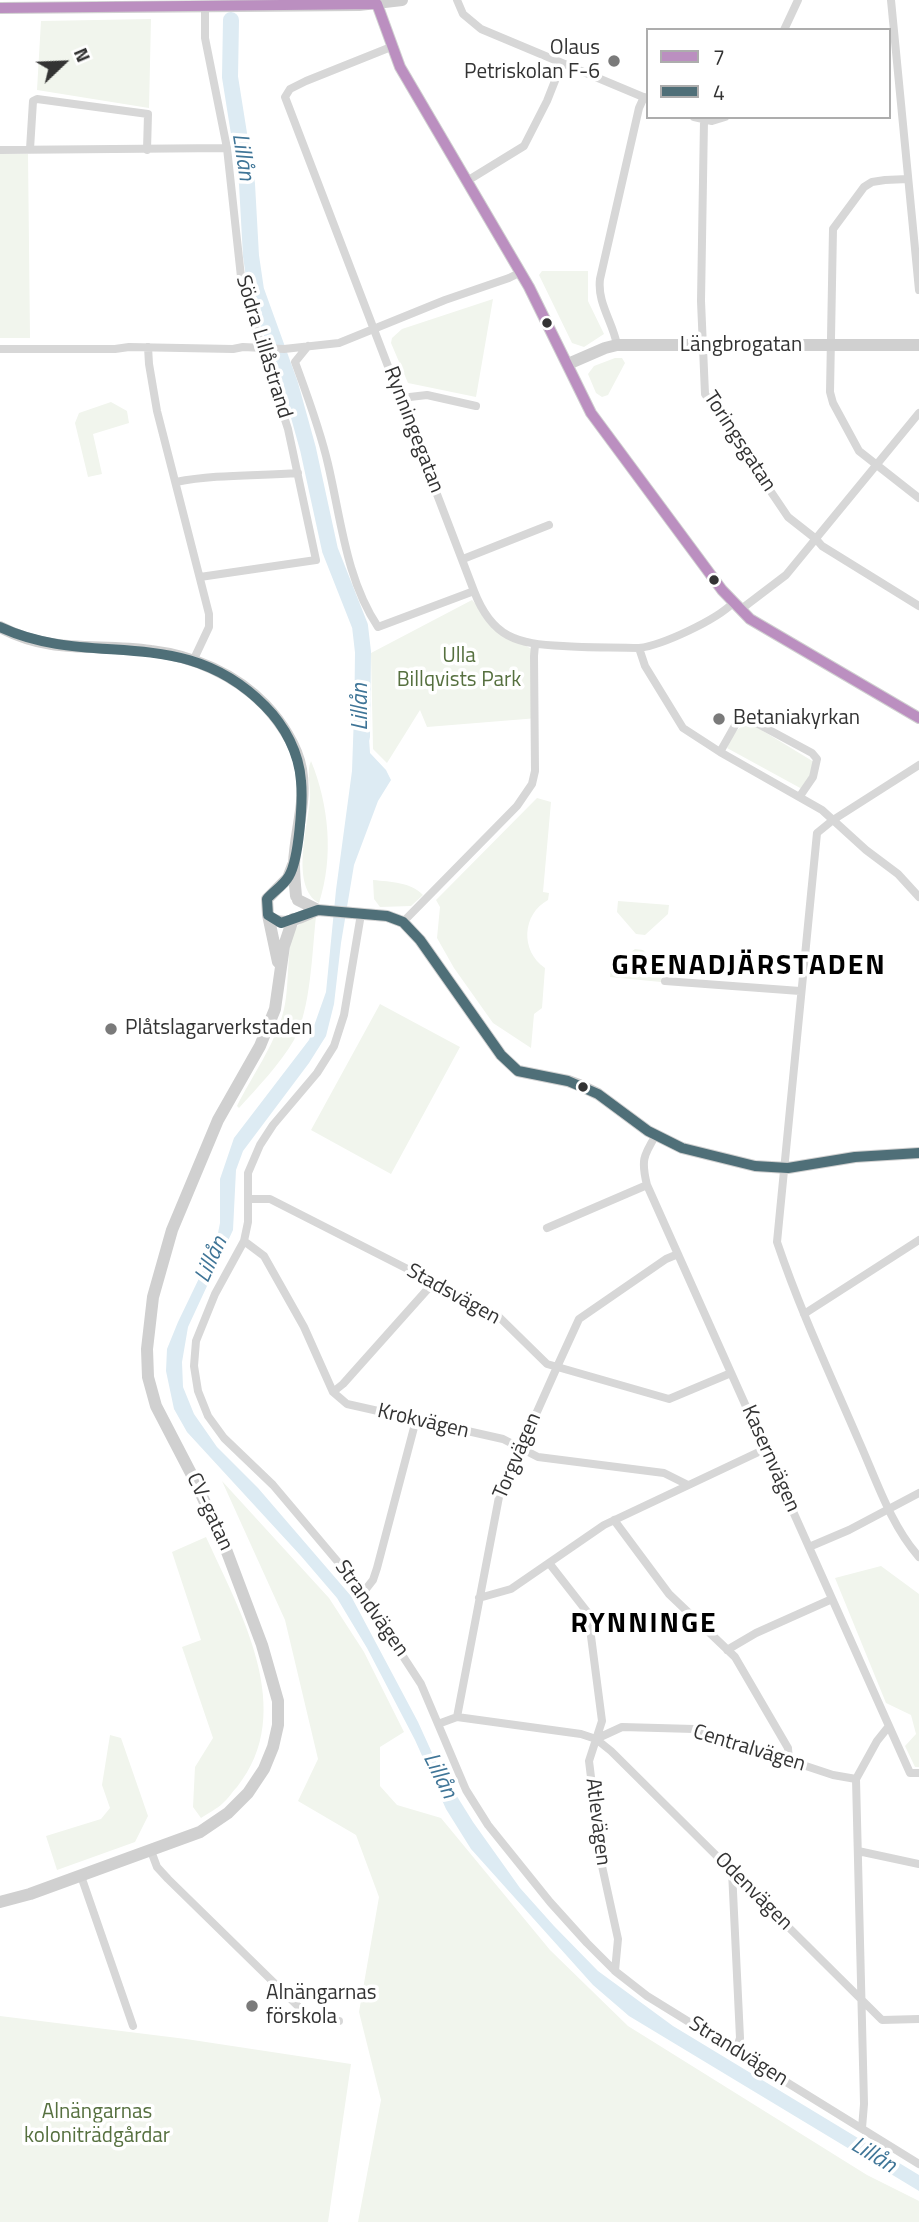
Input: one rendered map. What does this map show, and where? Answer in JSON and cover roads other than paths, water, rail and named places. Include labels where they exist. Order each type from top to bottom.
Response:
[{"type":"street","points":[[0,8],[20,4],[205,7],[288,3],[377,5],[402,0]]},
{"type":"street","points":[[457,0],[463,14],[481,29],[646,98],[639,108],[600,279],[600,299],[614,328],[617,345]]},
{"type":"street","points":[[785,28],[798,0]]},
{"type":"street","points":[[891,0],[908,178],[916,207],[919,289]]},
{"type":"street","points":[[377,5],[391,47],[411,87],[521,272],[598,424],[736,606],[763,627],[919,719]]},
{"type":"street","name":"Södra Lillåstrand","points":[[200,577],[316,560],[288,429],[242,286],[227,148],[205,38],[205,7]]},
{"type":"street","name":"Rynningegatan","points":[[391,47],[306,81],[287,92],[285,97],[474,591],[484,613],[500,630],[512,638],[535,645],[639,648],[654,646],[736,606],[786,575],[919,413]]},
{"type":"street","points":[[467,181],[524,146],[562,64]]},
{"type":"street","points":[[30,149],[31,109],[33,101],[37,99],[148,114],[147,150]]},
{"type":"street","points":[[701,119],[718,119]]},
{"type":"street","name":"Toringsgatan","points":[[704,120],[702,346],[705,394],[788,517],[840,559],[919,606]]},
{"type":"street","points":[[0,150],[227,148]]},
{"type":"street","points":[[908,178],[885,180],[864,187],[833,229],[830,392],[833,403],[859,451],[919,498]]},
{"type":"street","points":[[0,349],[284,349],[339,343],[521,272]]},
{"type":"street","name":"Längbrogatan","points":[[568,364],[617,345],[919,345]]},
{"type":"street","points":[[308,346],[295,362],[325,454],[344,544],[361,592],[378,628],[474,591]]},
{"type":"street","points":[[148,347],[157,411],[209,614],[209,627],[193,661]]},
{"type":"street","points":[[401,398],[427,395],[476,406]]},
{"type":"street","points":[[176,482],[208,476],[255,477],[298,473]]},
{"type":"street","points":[[463,559],[550,525]]},
{"type":"street","points":[[0,627],[28,639],[55,646],[151,651],[193,661],[223,673],[250,691],[272,713],[288,736],[300,766],[303,800],[294,864],[299,907],[293,919]]},
{"type":"street","points":[[403,922],[517,806],[532,784],[536,754],[535,645]]},
{"type":"street","points":[[639,648],[645,666],[683,729],[800,796],[898,874],[919,897]]},
{"type":"street","points":[[720,752],[737,722],[747,718],[758,723],[817,759],[813,777],[800,796]]},
{"type":"street","points":[[919,765],[817,833],[777,1242],[804,1314],[889,1509],[908,1544],[919,1557]]},
{"type":"street","points":[[294,864],[288,878],[267,899],[268,915],[274,920],[281,923],[318,910],[387,916],[403,922],[420,940],[501,1055],[518,1071],[568,1080],[579,1085],[598,1094],[656,1135],[682,1148],[755,1166],[784,1168],[855,1157],[919,1153]]},
{"type":"street","points":[[276,891],[287,890],[318,910]]},
{"type":"street","name":"Strandvägen","points":[[356,913],[344,1015],[334,1046],[317,1073],[273,1125],[260,1145],[248,1173],[248,1222],[244,1241],[215,1294],[200,1329],[194,1366],[198,1391],[208,1416],[223,1438],[274,1485],[349,1574],[412,1669],[467,1790],[488,1825],[550,1902],[615,1971],[647,1996],[919,2164]]},
{"type":"street","name":"CV-gatan","points":[[268,915],[280,976]]},
{"type":"street","name":"CV-gatan","points":[[0,1902],[30,1894],[200,1832],[235,1808],[260,1777],[276,1736],[277,1695],[262,1645],[220,1534],[156,1406],[146,1358],[153,1297],[172,1230],[218,1120],[260,1046],[275,1009],[284,946],[293,919]]},
{"type":"street","points":[[666,981],[800,991]]},
{"type":"street","name":"Kasernvägen","points":[[656,1135],[644,1155],[643,1169],[647,1185],[889,1726],[911,1773],[919,1773]]},
{"type":"street","points":[[547,1228],[647,1185]]},
{"type":"street","name":"Stadsvägen","points":[[248,1199],[270,1199],[496,1314],[547,1364],[669,1399],[731,1373]]},
{"type":"street","points":[[804,1314],[919,1240]]},
{"type":"street","points":[[244,1241],[264,1256],[304,1327],[333,1392],[434,1282]]},
{"type":"street","name":"Torgvägen","points":[[457,1717],[499,1497],[579,1319],[666,1259],[678,1254]]},
{"type":"street","name":"Krokvägen","points":[[333,1392],[347,1405],[503,1439],[538,1457],[664,1473],[688,1485]]},
{"type":"street","points":[[362,1594],[373,1580],[377,1568],[416,1420]]},
{"type":"street","points":[[480,1598],[511,1589],[614,1520],[765,1449]]},
{"type":"street","points":[[809,1547],[919,1493]]},
{"type":"street","points":[[614,1520],[669,1594],[734,1657],[788,1748],[789,1760]]},
{"type":"street","name":"Atlevägen","points":[[549,1563],[588,1614],[602,1721],[589,1760],[602,1866],[618,1940],[615,1971]]},
{"type":"street","points":[[727,1650],[756,1633],[832,1599]]},
{"type":"street","points":[[438,1724],[457,1717],[581,1734],[596,1740]]},
{"type":"street","points":[[862,2128],[864,2104],[856,1779],[877,1741],[889,1726]]},
{"type":"street","name":"Centralvägen","points":[[596,1740],[622,1727],[694,1729],[833,1775],[856,1779]]},
{"type":"street","name":"Odenvägen","points":[[596,1740],[611,1751],[882,2020],[919,2019]]},
{"type":"street","points":[[151,1851],[158,1867],[168,1879],[308,2016],[318,2021],[339,2021]]},
{"type":"street","points":[[858,1851],[919,1864]]},
{"type":"street","points":[[732,1871],[740,2038],[736,2050]]},
{"type":"street","points":[[81,1876],[133,2026]]},
{"type":"water","points":[[354,714],[363,716],[370,753],[386,770],[391,780],[378,801],[354,865],[334,1004],[326,1036],[243,1151],[236,1170],[233,1230],[188,1327],[182,1362],[183,1387],[194,1414],[217,1447],[258,1488],[351,1596],[418,1722],[438,1766],[473,1822],[520,1888],[554,1926],[598,1971],[673,2026],[919,2175],[919,2191],[629,2016],[593,1985],[471,1849],[446,1809],[415,1740],[367,1648],[337,1598],[187,1432],[174,1409],[166,1371],[167,1349],[216,1243],[220,1223],[220,1179],[234,1138],[309,1040],[326,992],[352,771]]},
{"type":"waterway","name":"Lillån","points":[[231,20],[230,77],[247,184],[251,256],[256,290],[290,384],[308,449],[330,550],[360,626],[363,652],[362,737]]},
{"type":"place","name":"Olaus Petriskolan F-6","points":[[614,61]]},
{"type":"place","name":"Betaniakyrkan","points":[[719,719]]},
{"type":"place","name":"Plåtslagarverkstaden","points":[[111,1029]]},
{"type":"place","name":"Alnängarnas förskola","points":[[252,2006]]},
{"type":"district","name":"GRENADJÄRSTADEN","points":[[749,967]]},
{"type":"district","name":"RYNNINGE","points":[[644,1625]]},
{"type":"park label","name":"Ulla Billqvists Park","points":[[459,669]]},
{"type":"park label","name":"Alnängarnas koloniträdgårdar","points":[[97,2125]]}]
